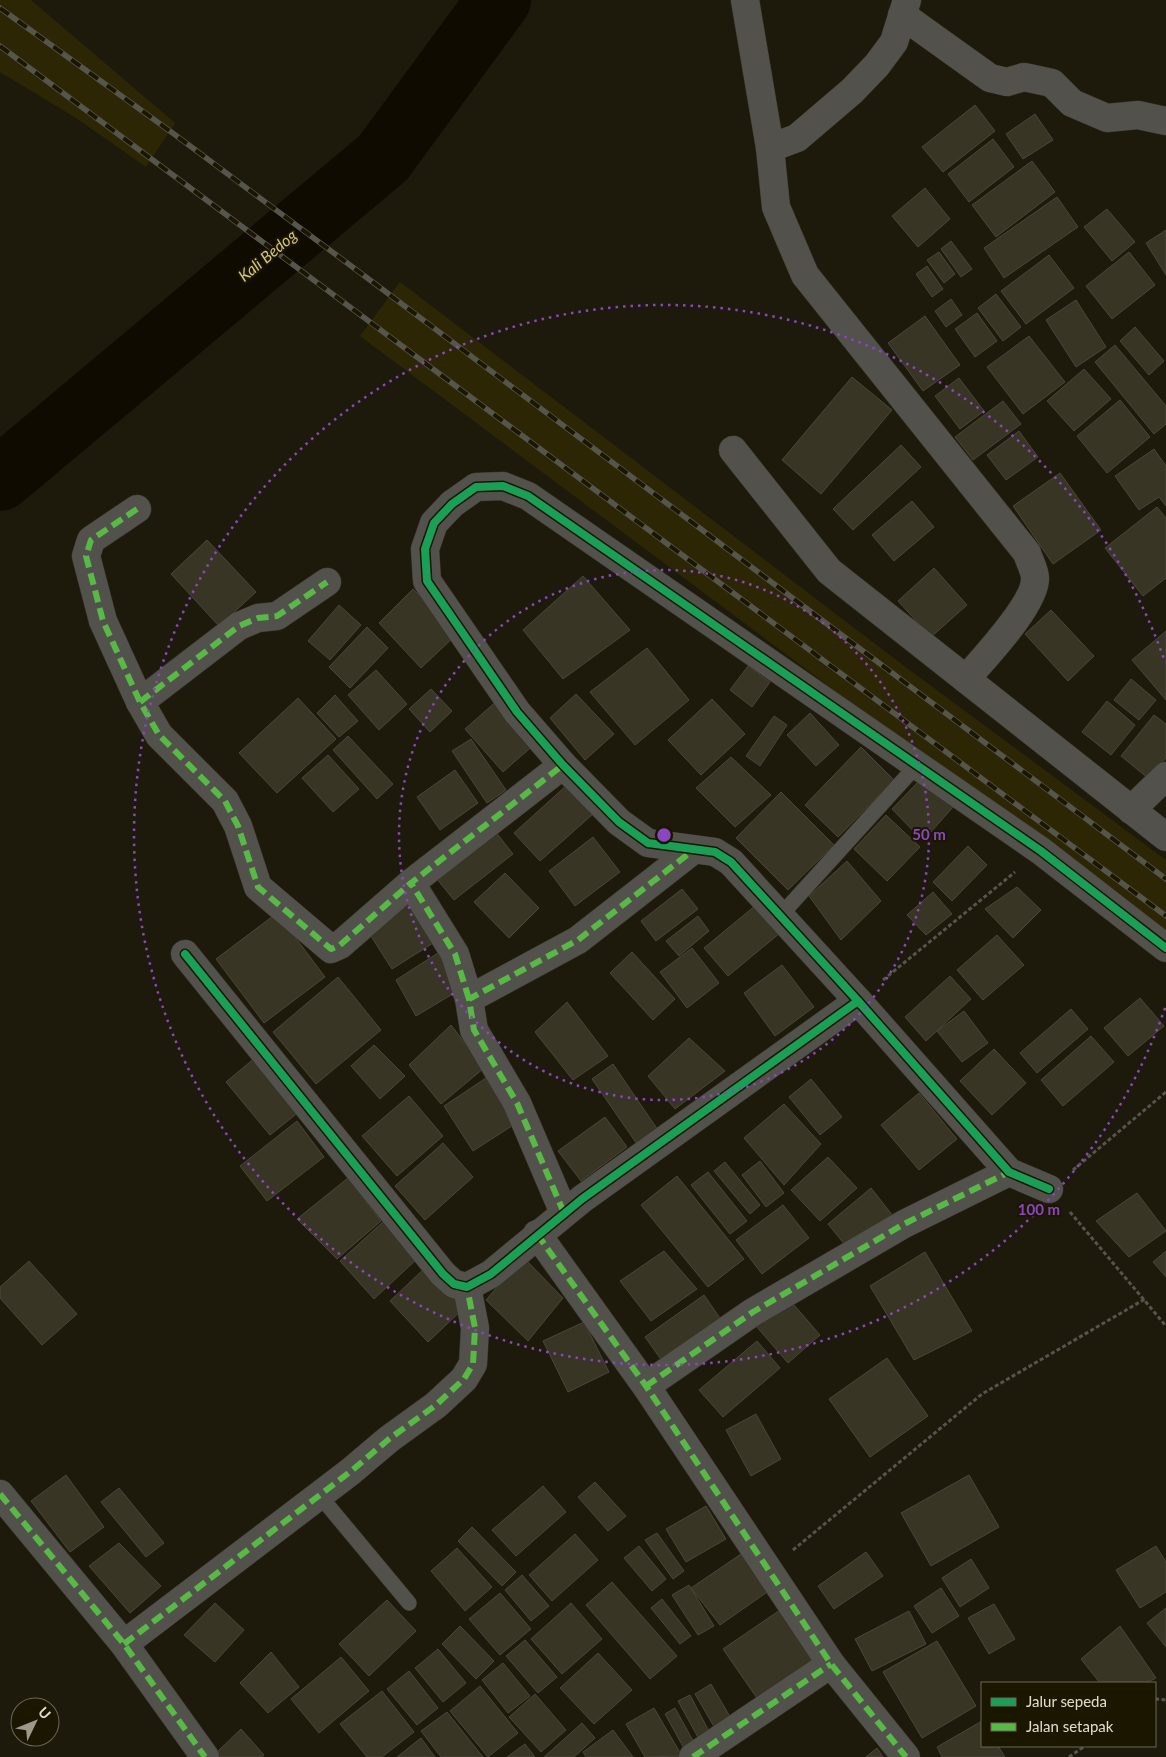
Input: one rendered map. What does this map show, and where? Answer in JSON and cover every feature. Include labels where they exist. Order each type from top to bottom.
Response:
[{"type":"street","points":[[745,0],[770,148],[776,207],[805,275],[1026,553],[1036,578],[1024,609],[966,679]]},
{"type":"street","points":[[770,148],[797,138],[852,91],[877,65],[894,42],[904,7],[990,78],[1007,82],[1024,77],[1052,83],[1072,104],[1107,118],[1138,115],[1166,121]]},
{"type":"street","points":[[734,450],[829,571],[1166,837]]},
{"type":"street","points":[[1050,1189],[1009,1172],[858,1000],[721,854],[648,843],[613,816],[563,765],[517,712],[427,581],[425,549],[434,523],[452,504],[476,487],[503,486],[528,496],[1041,851],[1166,948]]},
{"type":"street","points":[[137,509],[91,540],[86,556],[103,621],[140,702],[169,747],[225,802],[238,826],[258,887],[283,906],[325,946],[331,949],[340,946],[411,883],[563,765]]},
{"type":"street","points":[[140,702],[239,626],[258,618],[276,616],[327,582]]},
{"type":"street","points":[[1131,810],[1166,776]]},
{"type":"street","points":[[469,1000],[578,940],[692,851]]},
{"type":"street","points":[[411,883],[455,954],[469,1000],[474,1030],[517,1103],[564,1213]]},
{"type":"street","points":[[185,954],[443,1274],[454,1284],[467,1288],[491,1274],[564,1213],[858,1000]]},
{"type":"street","points":[[646,1386],[753,1312],[904,1224],[1009,1172]]},
{"type":"street","points":[[537,1234],[646,1386],[831,1664],[906,1757]]},
{"type":"street","points":[[124,1644],[320,1496],[389,1439],[436,1405],[464,1379],[473,1364],[475,1328],[467,1288]]},
{"type":"street","points":[[0,1494],[124,1644],[205,1757]]},
{"type":"street","points":[[693,1757],[831,1664]]},
{"type":"lane","points":[[780,916],[917,765]]},
{"type":"lane","points":[[320,1496],[409,1603]]},
{"type":"path","points":[[858,1000],[1041,851]]},
{"type":"path","points":[[1166,1092],[1050,1189],[1166,1326]]},
{"type":"path","points":[[768,1572],[982,1394],[1145,1300]]},
{"type":"path","points":[[1069,1757],[1084,1747]]},
{"type":"shaded area","points":[[0,0],[31,0],[175,123],[146,167],[76,118],[0,72]]},
{"type":"shaded area","points":[[400,282],[895,659],[1166,860],[1166,938],[360,336]]},
{"type":"building","points":[[975,105],[995,131],[943,172],[922,147]]},
{"type":"building","points":[[1035,114],[1053,140],[1023,159],[1006,134]]},
{"type":"building","points":[[993,139],[1014,167],[969,202],[948,174]]},
{"type":"building","points":[[1032,161],[1055,192],[996,237],[972,205]]},
{"type":"building","points":[[925,188],[950,219],[918,247],[892,216]]},
{"type":"building","points":[[1057,197],[1078,227],[1004,278],[984,248]]},
{"type":"building","points":[[1107,209],[1135,242],[1112,261],[1084,227]]},
{"type":"building","points":[[1166,230],[1166,275],[1146,243]]},
{"type":"building","points":[[951,241],[972,269],[961,277],[941,249]]},
{"type":"building","points":[[939,252],[955,274],[944,283],[927,260]]},
{"type":"building","points":[[1129,252],[1155,285],[1112,319],[1086,286]]},
{"type":"building","points":[[1049,255],[1074,288],[1026,324],[1001,291]]},
{"type":"building","points":[[927,266],[943,289],[932,297],[916,274]]},
{"type":"building","points":[[996,294],[1021,327],[1003,341],[978,308]]},
{"type":"building","points":[[951,299],[962,315],[946,327],[935,311]]},
{"type":"building","points":[[1076,300],[1106,347],[1076,367],[1046,320]]},
{"type":"building","points":[[977,313],[997,341],[975,357],[955,329]]},
{"type":"building","points":[[925,316],[960,365],[923,391],[888,343]]},
{"type":"building","points":[[1135,327],[1164,361],[1149,375],[1120,341]]},
{"type":"building","points":[[1029,336],[1065,382],[1023,414],[987,367]]},
{"type":"building","points":[[1115,345],[1166,406],[1166,424],[1154,434],[1095,362]]},
{"type":"building","points":[[1084,369],[1111,399],[1074,431],[1047,401]]},
{"type":"building","points":[[852,377],[892,410],[821,494],[782,460]]},
{"type":"building","points":[[959,378],[984,411],[960,429],[935,396]]},
{"type":"building","points":[[1120,400],[1150,437],[1107,473],[1077,436]]},
{"type":"building","points":[[1003,401],[1021,424],[973,460],[955,437]]},
{"type":"building","points":[[1019,431],[1038,457],[1006,480],[987,455]]},
{"type":"building","points":[[901,445],[921,467],[853,530],[833,509]]},
{"type":"building","points":[[1154,449],[1166,466],[1166,506],[1159,497],[1139,510],[1115,476]]},
{"type":"building","points":[[1060,473],[1101,530],[1053,564],[1013,506]]},
{"type":"building","points":[[912,501],[934,527],[894,561],[872,535]]},
{"type":"building","points":[[1157,507],[1166,518],[1166,578],[1143,596],[1105,548]]},
{"type":"building","points":[[207,540],[256,592],[219,626],[171,574]]},
{"type":"building","points":[[934,568],[967,605],[931,637],[898,601]]},
{"type":"building","points":[[583,576],[630,630],[563,679],[523,630]]},
{"type":"building","points":[[413,589],[457,634],[421,668],[379,623]]},
{"type":"building","points":[[339,605],[361,625],[330,660],[308,641]]},
{"type":"building","points":[[1051,610],[1094,656],[1068,681],[1025,634]]},
{"type":"building","points":[[367,627],[388,648],[350,688],[329,667]]},
{"type":"building","points":[[1166,631],[1166,700],[1132,660]]},
{"type":"building","points":[[647,648],[689,700],[635,745],[590,692]]},
{"type":"building","points":[[748,666],[770,682],[752,707],[730,690]]},
{"type":"building","points":[[376,670],[407,704],[379,730],[348,695]]},
{"type":"building","points":[[1131,679],[1156,700],[1139,720],[1114,700]]},
{"type":"building","points":[[431,689],[452,711],[430,732],[409,709]]},
{"type":"building","points":[[576,694],[614,734],[585,760],[550,718]]},
{"type":"building","points":[[335,695],[358,721],[339,737],[317,713]]},
{"type":"building","points":[[298,698],[336,739],[277,793],[239,753]]},
{"type":"building","points":[[499,699],[537,742],[503,772],[465,729]]},
{"type":"building","points":[[712,699],[745,734],[701,775],[668,740]]},
{"type":"building","points":[[1107,701],[1135,725],[1111,755],[1082,732]]},
{"type":"building","points":[[810,713],[839,745],[816,766],[787,735]]},
{"type":"building","points":[[1154,715],[1166,724],[1166,758],[1149,779],[1121,756]]},
{"type":"building","points":[[774,716],[787,725],[760,766],[746,756]]},
{"type":"building","points":[[348,736],[393,784],[377,799],[333,750]]},
{"type":"building","points":[[471,739],[506,790],[487,803],[452,751]]},
{"type":"building","points":[[861,747],[894,780],[838,837],[805,805]]},
{"type":"building","points":[[328,755],[359,789],[333,812],[302,778]]},
{"type":"building","points":[[731,757],[771,795],[735,827],[696,788]]},
{"type":"building","points":[[455,770],[478,803],[440,830],[417,797]]},
{"type":"building","points":[[918,782],[953,807],[923,841],[892,809]]},
{"type":"building","points":[[567,785],[593,814],[540,861],[514,833]]},
{"type":"building","points":[[781,792],[834,845],[788,890],[736,838]]},
{"type":"building","points":[[886,815],[920,847],[887,881],[854,849]]},
{"type":"building","points":[[495,831],[513,854],[454,900],[436,878]]},
{"type":"building","points":[[593,837],[620,872],[575,906],[549,871]]},
{"type":"building","points":[[968,846],[987,865],[952,901],[933,882]]},
{"type":"building","points":[[847,861],[881,901],[841,940],[809,896]]},
{"type":"building","points":[[505,873],[539,908],[509,938],[474,902]]},
{"type":"building","points":[[1017,887],[1041,910],[1013,938],[985,909]]},
{"type":"building","points":[[682,889],[698,909],[656,941],[641,921]]},
{"type":"building","points":[[933,892],[952,914],[926,935],[907,915]]},
{"type":"building","points":[[416,899],[441,938],[392,969],[367,930]]},
{"type":"building","points":[[756,905],[780,933],[728,976],[704,948]]},
{"type":"building","points":[[277,913],[325,977],[264,1023],[216,959]]},
{"type":"building","points":[[698,916],[709,931],[679,956],[666,941]]},
{"type":"building","points":[[997,935],[1024,965],[983,1000],[957,970]]},
{"type":"building","points":[[692,948],[719,983],[687,1008],[660,972]]},
{"type":"building","points":[[632,952],[675,999],[653,1020],[610,973]]},
{"type":"building","points":[[438,953],[461,989],[416,1016],[396,980]]},
{"type":"building","points":[[782,965],[814,1007],[775,1036],[744,993]]},
{"type":"building","points":[[950,976],[971,999],[926,1041],[905,1017]]},
{"type":"building","points":[[338,977],[381,1030],[316,1084],[273,1032]]},
{"type":"building","points":[[1140,998],[1164,1026],[1128,1056],[1104,1028]]},
{"type":"building","points":[[567,1002],[608,1056],[573,1080],[535,1032]]},
{"type":"building","points":[[1071,1009],[1088,1029],[1037,1073],[1020,1053]]},
{"type":"building","points":[[964,1011],[988,1043],[962,1062],[937,1031]]},
{"type":"building","points":[[451,1025],[484,1068],[441,1104],[409,1065]]},
{"type":"building","points":[[1091,1036],[1114,1062],[1063,1106],[1041,1080]]},
{"type":"building","points":[[689,1038],[725,1071],[675,1109],[648,1076]]},
{"type":"building","points":[[374,1045],[405,1076],[380,1099],[351,1066]]},
{"type":"building","points":[[994,1049],[1026,1083],[992,1115],[960,1081]]},
{"type":"building","points":[[256,1057],[300,1111],[270,1135],[226,1082]]},
{"type":"building","points":[[613,1064],[660,1133],[639,1147],[592,1079]]},
{"type":"building","points":[[486,1078],[515,1124],[473,1151],[444,1106]]},
{"type":"building","points":[[811,1079],[842,1117],[820,1135],[789,1097]]},
{"type":"building","points":[[919,1093],[957,1139],[919,1170],[881,1125]]},
{"type":"building","points":[[409,1096],[443,1136],[397,1176],[362,1136]]},
{"type":"building","points":[[784,1104],[821,1144],[784,1185],[744,1138]]},
{"type":"building","points":[[605,1117],[627,1147],[581,1181],[558,1151]]},
{"type":"building","points":[[297,1121],[324,1157],[267,1201],[240,1166]]},
{"type":"building","points":[[443,1143],[473,1177],[425,1220],[395,1186]]},
{"type":"building","points":[[828,1157],[857,1188],[820,1221],[791,1190]]},
{"type":"building","points":[[760,1161],[784,1193],[766,1207],[742,1175]]},
{"type":"building","points":[[725,1162],[760,1205],[750,1214],[714,1171]]},
{"type":"building","points":[[708,1172],[747,1221],[730,1234],[691,1185]]},
{"type":"building","points":[[677,1176],[744,1259],[708,1287],[641,1205]]},
{"type":"building","points":[[348,1178],[381,1221],[337,1259],[297,1219]]},
{"type":"building","points":[[871,1188],[893,1216],[850,1251],[828,1224]]},
{"type":"building","points":[[1137,1193],[1166,1231],[1129,1257],[1096,1221]]},
{"type":"building","points":[[783,1205],[809,1238],[762,1274],[736,1240]]},
{"type":"building","points":[[384,1221],[418,1258],[374,1299],[340,1261]]},
{"type":"building","points":[[664,1251],[697,1289],[651,1321],[620,1281]]},
{"type":"building","points":[[1166,1251],[1166,1277],[1153,1262]]},
{"type":"building","points":[[925,1252],[972,1331],[914,1360],[870,1286]]},
{"type":"building","points":[[523,1257],[563,1298],[528,1341],[486,1300]]},
{"type":"building","points":[[29,1261],[77,1314],[42,1345],[0,1298],[0,1287]]},
{"type":"building","points":[[427,1266],[465,1307],[428,1342],[390,1301]]},
{"type":"building","points":[[704,1295],[724,1324],[665,1365],[645,1337]]},
{"type":"building","points":[[788,1298],[820,1335],[788,1363],[756,1326]]},
{"type":"building","points":[[584,1322],[609,1372],[568,1392],[543,1341]]},
{"type":"building","points":[[757,1341],[780,1368],[723,1417],[699,1390]]},
{"type":"building","points":[[887,1358],[928,1416],[870,1457],[829,1399]]},
{"type":"building","points":[[756,1414],[781,1459],[751,1476],[726,1430]]},
{"type":"building","points":[[66,1475],[104,1527],[70,1552],[31,1501]]},
{"type":"building","points":[[969,1475],[999,1527],[931,1566],[901,1513]]},
{"type":"building","points":[[595,1482],[626,1516],[608,1531],[578,1497]]},
{"type":"building","points":[[543,1486],[566,1512],[516,1556],[492,1530]]},
{"type":"building","points":[[119,1488],[164,1543],[146,1557],[101,1502]]},
{"type":"building","points":[[706,1506],[726,1539],[686,1562],[666,1529]]},
{"type":"building","points":[[472,1527],[516,1572],[502,1586],[458,1541]]},
{"type":"building","points":[[657,1533],[684,1571],[673,1579],[645,1540]]},
{"type":"building","points":[[575,1534],[598,1560],[552,1601],[529,1575]]},
{"type":"building","points":[[119,1543],[161,1586],[130,1613],[89,1566]]},
{"type":"building","points":[[639,1546],[666,1579],[652,1591],[624,1558]]},
{"type":"building","points":[[1156,1546],[1166,1562],[1166,1592],[1140,1608],[1116,1570]]},
{"type":"building","points":[[457,1548],[492,1587],[465,1611],[431,1571]]},
{"type":"building","points":[[747,1550],[773,1588],[720,1625],[691,1588]]},
{"type":"building","points":[[866,1552],[883,1576],[834,1609],[818,1586]]},
{"type":"building","points":[[971,1559],[989,1588],[960,1607],[942,1578]]},
{"type":"building","points":[[522,1575],[549,1606],[531,1621],[505,1590]]},
{"type":"building","points":[[612,1582],[677,1656],[650,1679],[586,1605]]},
{"type":"building","points":[[689,1585],[714,1626],[698,1635],[672,1595]]},
{"type":"building","points":[[941,1588],[959,1616],[932,1633],[914,1606]]},
{"type":"building","points":[[500,1593],[531,1629],[500,1655],[469,1619]]},
{"type":"building","points":[[662,1599],[691,1636],[680,1644],[651,1608]]},
{"type":"building","points":[[387,1600],[416,1631],[369,1676],[339,1644]]},
{"type":"building","points":[[215,1603],[244,1630],[215,1662],[184,1635]]},
{"type":"building","points":[[571,1603],[602,1639],[562,1674],[531,1639]]},
{"type":"building","points":[[994,1604],[1015,1639],[989,1654],[968,1618]]},
{"type":"building","points":[[783,1608],[819,1660],[759,1701],[723,1649]]},
{"type":"building","points":[[1166,1608],[1166,1647],[1147,1623]]},
{"type":"building","points":[[909,1611],[926,1644],[872,1671],[855,1639]]},
{"type":"building","points":[[460,1626],[494,1661],[476,1679],[442,1644]]},
{"type":"building","points":[[1120,1626],[1156,1678],[1148,1682],[1099,1682],[1081,1659]]},
{"type":"building","points":[[525,1640],[557,1677],[538,1693],[506,1656]]},
{"type":"building","points":[[937,1641],[976,1706],[922,1738],[883,1672]]},
{"type":"building","points":[[438,1649],[466,1683],[443,1702],[415,1668]]},
{"type":"building","points":[[271,1652],[299,1687],[268,1713],[240,1683]]},
{"type":"building","points":[[598,1653],[632,1690],[594,1724],[560,1688]]},
{"type":"building","points":[[341,1657],[369,1691],[319,1733],[291,1699]]},
{"type":"building","points":[[503,1663],[530,1696],[508,1713],[482,1680]]},
{"type":"building","points":[[409,1671],[438,1708],[417,1725],[387,1689]]},
{"type":"building","points":[[711,1684],[732,1720],[716,1730],[695,1694]]},
{"type":"building","points":[[480,1686],[518,1733],[488,1757],[450,1711]]},
{"type":"building","points":[[382,1691],[414,1732],[382,1757],[367,1757],[340,1724]]},
{"type":"building","points":[[535,1694],[566,1730],[541,1752],[509,1717]]},
{"type":"building","points":[[690,1695],[711,1735],[700,1741],[678,1701]]},
{"type":"building","points":[[654,1708],[682,1756],[645,1757],[626,1724]]},
{"type":"building","points":[[675,1708],[696,1746],[686,1752],[665,1714]]},
{"type":"building","points":[[447,1712],[483,1757],[441,1757],[421,1731]]},
{"type":"building","points":[[981,1722],[981,1747],[999,1747],[1005,1757],[942,1757],[937,1747]]},
{"type":"building","points":[[582,1723],[595,1738],[574,1757],[544,1757]]},
{"type":"building","points":[[241,1729],[264,1755],[262,1757],[217,1757],[215,1754]]},
{"type":"building","points":[[613,1730],[633,1757],[586,1757],[583,1752]]},
{"type":"building","points":[[421,1738],[435,1757],[397,1757]]},
{"type":"building","points":[[525,1744],[535,1757],[507,1757]]},
{"type":"building","points":[[877,1748],[883,1757],[866,1757]]},
{"type":"waterway","name":"Kali Bedog","points":[[0,479],[383,158],[499,0]]},
{"type":"railway","points":[[0,8],[174,134],[382,289],[1166,879]]},
{"type":"railway","points":[[0,46],[1166,916]]},
{"type":"marked path","points":[[137,509],[91,540],[86,556],[103,621],[140,702],[159,735],[225,801],[238,826],[258,887],[331,949],[340,945],[411,883]]},
{"type":"marked path","points":[[140,702],[239,626],[258,618],[277,616],[327,582]]},
{"type":"marked path","points":[[469,999],[455,954],[411,883],[563,765]]},
{"type":"marked path","points":[[564,1213],[517,1103],[474,1030],[469,999],[578,940],[692,851]]},
{"type":"marked path","points":[[646,1386],[753,1312],[904,1224],[1009,1172]]},
{"type":"marked path","points":[[537,1234],[646,1386],[831,1664],[906,1757]]},
{"type":"marked path","points":[[124,1644],[350,1472],[389,1439],[436,1405],[464,1379],[473,1364],[475,1328],[467,1287]]},
{"type":"marked path","points":[[0,1494],[124,1644],[205,1757]]},
{"type":"marked path","points":[[693,1757],[831,1664]]},
{"type":"cycle path","points":[[1049,1189],[1009,1172],[858,1001],[731,862],[715,852],[648,843],[619,822],[563,765],[517,712],[427,581],[425,549],[434,523],[452,504],[476,487],[503,486],[528,496],[1041,851],[1166,948]]},
{"type":"cycle path","points":[[185,954],[443,1274],[454,1284],[467,1287],[491,1274],[582,1199],[858,1001]]}]
